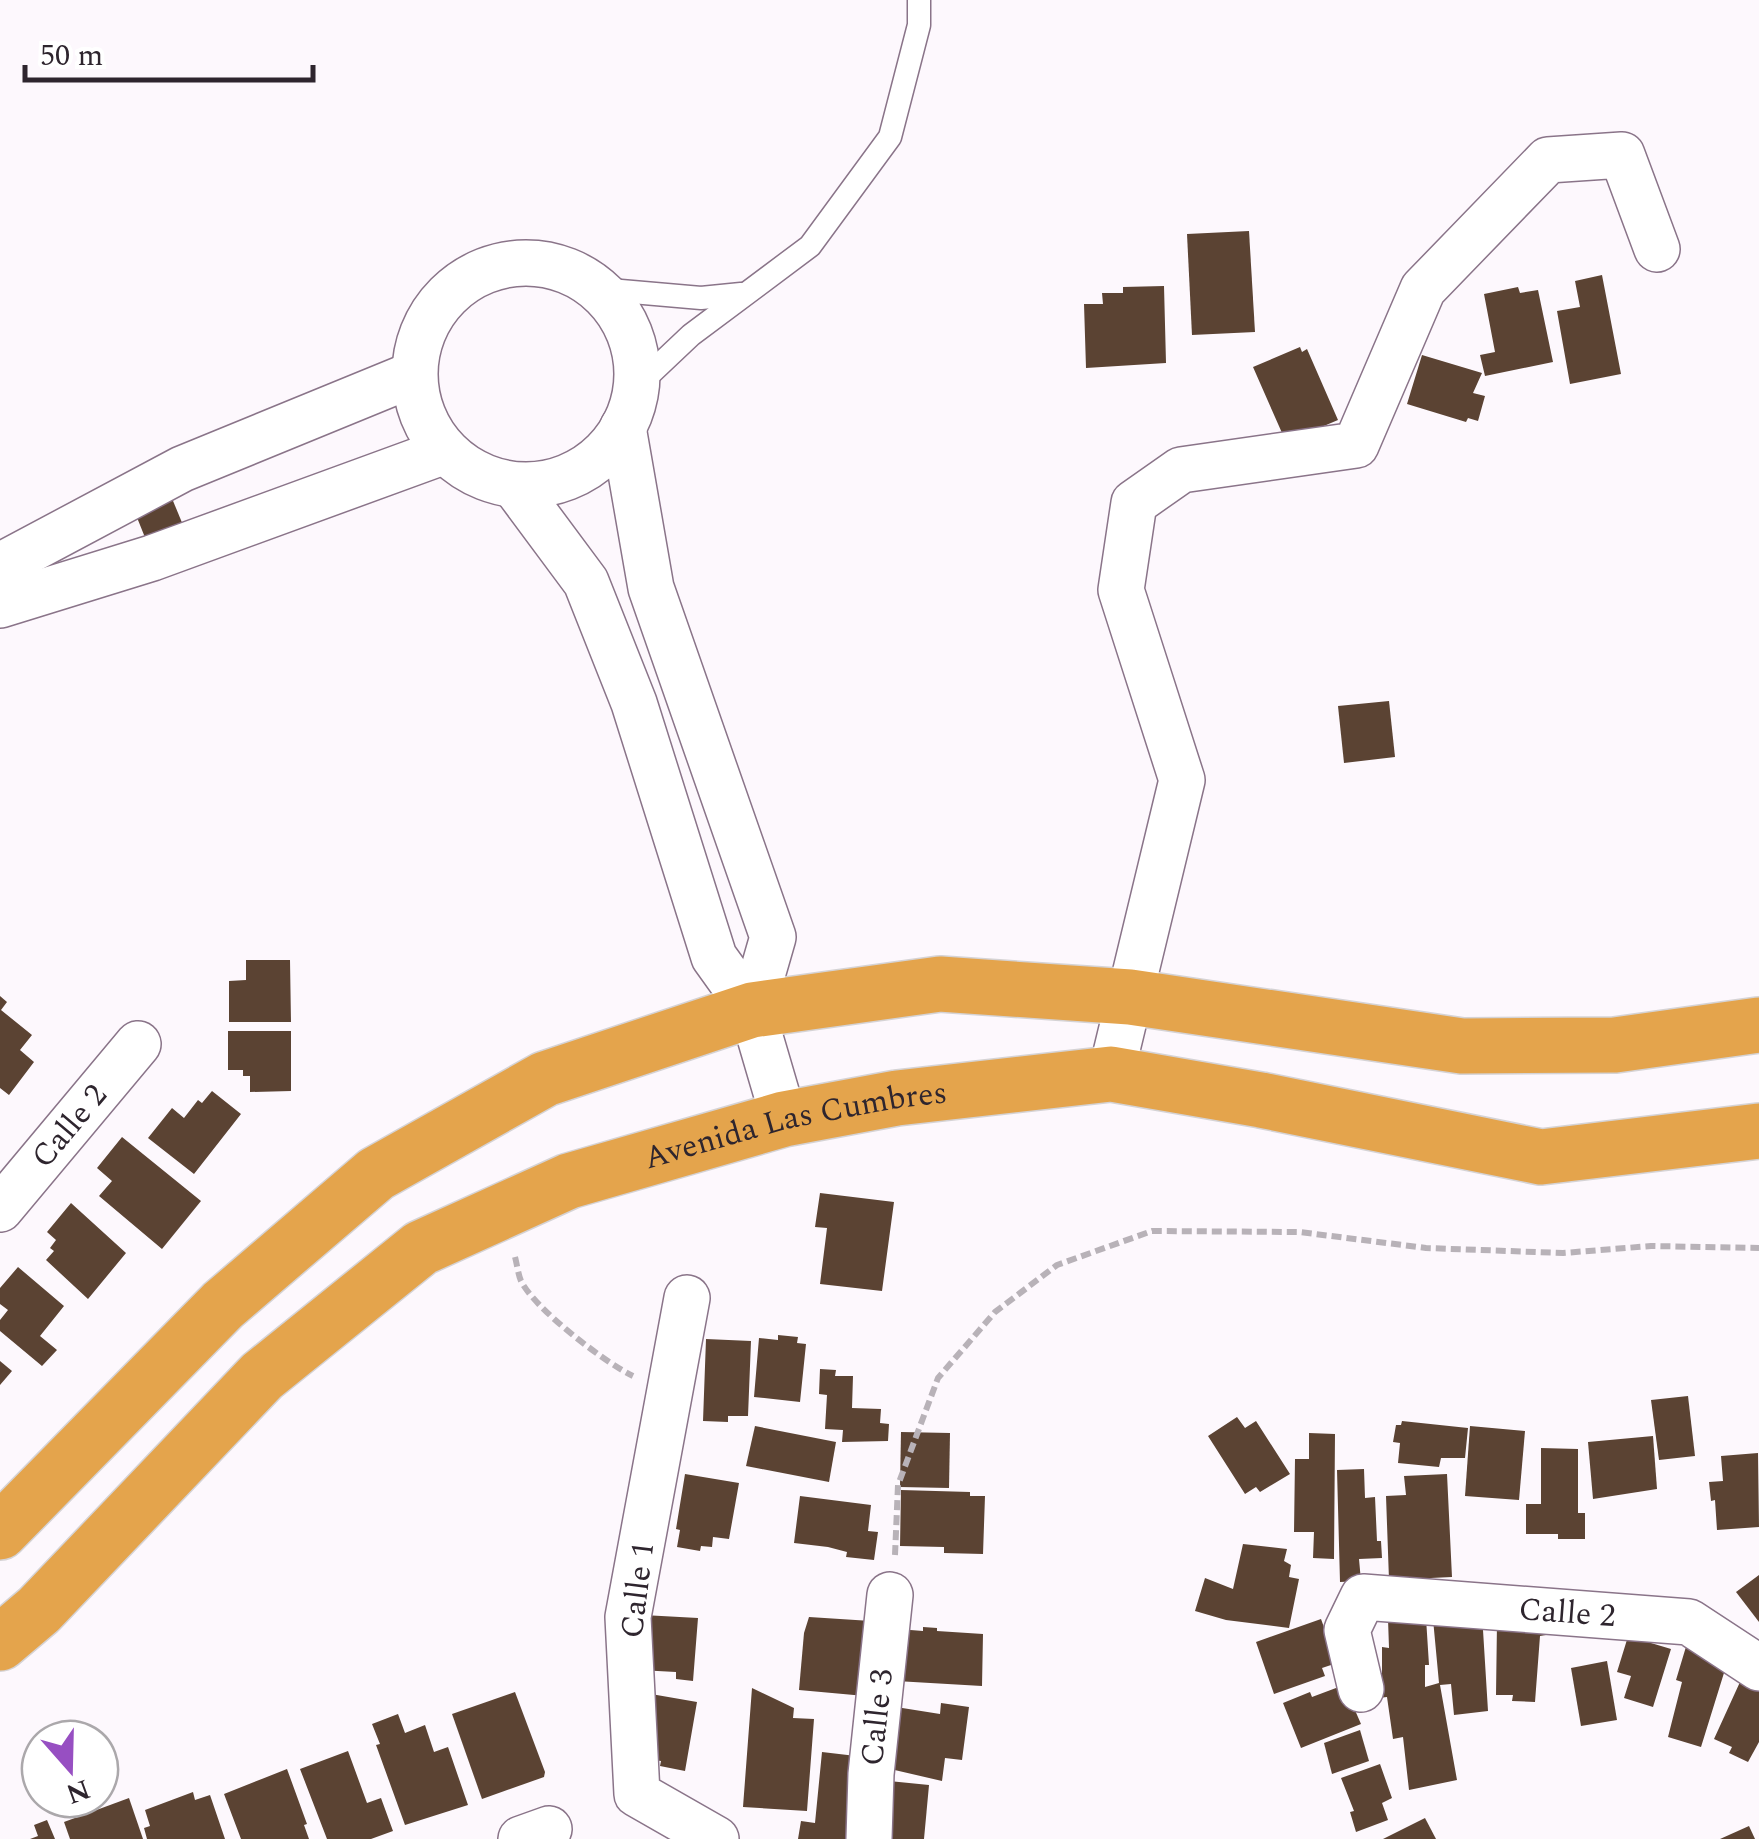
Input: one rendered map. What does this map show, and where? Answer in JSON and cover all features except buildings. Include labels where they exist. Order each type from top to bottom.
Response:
[{"type":"highway","points":[[0,1532],[223,1305],[376,1174],[545,1079],[752,1010],[940,984],[1130,997],[1462,1046],[1615,1045],[1759,1016]]},
{"type":"highway","points":[[1702,1030],[1759,1025]]},
{"type":"highway","name":"Avenida Las Cumbres","points":[[0,1643],[39,1610],[262,1376],[421,1248],[569,1181],[784,1120],[897,1098],[1111,1074],[1540,1156],[1759,1131]]},
{"type":"highway","points":[[1610,1148],[1759,1148]]},
{"type":"street","points":[[1111,1074],[1182,780],[1121,590],[1134,503],[1182,470],[1356,445],[1423,289],[1548,160],[1622,155],[1657,248]]},
{"type":"street","points":[[630,407],[604,454],[577,473],[546,483],[514,485],[476,474],[445,451],[428,429],[418,402],[414,374],[420,339],[437,307],[464,282],[496,267],[532,263],[568,271],[598,289],[622,318],[635,351],[630,407],[652,588],[773,937],[752,1010]]},
{"type":"street","points":[[0,566],[178,471],[414,374]]},
{"type":"street","points":[[0,605],[208,537],[445,451]]},
{"type":"street","points":[[178,471],[208,537]]},
{"type":"street","points":[[514,485],[586,582],[634,703],[714,957],[752,1010],[784,1120]]},
{"type":"street","name":"Calle 2","points":[[0,1209],[138,1044]]},
{"type":"street","name":"Calle 1","points":[[687,1298],[628,1617],[638,1794],[716,1839]]},
{"type":"street","name":"Calle 3","points":[[870,1839],[871,1774],[892,1579]]},
{"type":"street","name":"Calle 2","points":[[1362,1689],[1347,1630],[1363,1597],[1690,1622],[1759,1668]]},
{"type":"lane","points":[[630,407],[691,335],[810,246],[890,137],[919,25],[919,0]]},
{"type":"lane","points":[[598,289],[701,298],[744,293]]},
{"type":"path","points":[[504,1210],[521,1281],[544,1307],[619,1369],[670,1394]]},
{"type":"path","points":[[892,1579],[898,1486],[938,1378],[994,1312],[1057,1265],[1152,1231],[1299,1232],[1426,1248],[1564,1253],[1651,1246],[1759,1248]]}]
